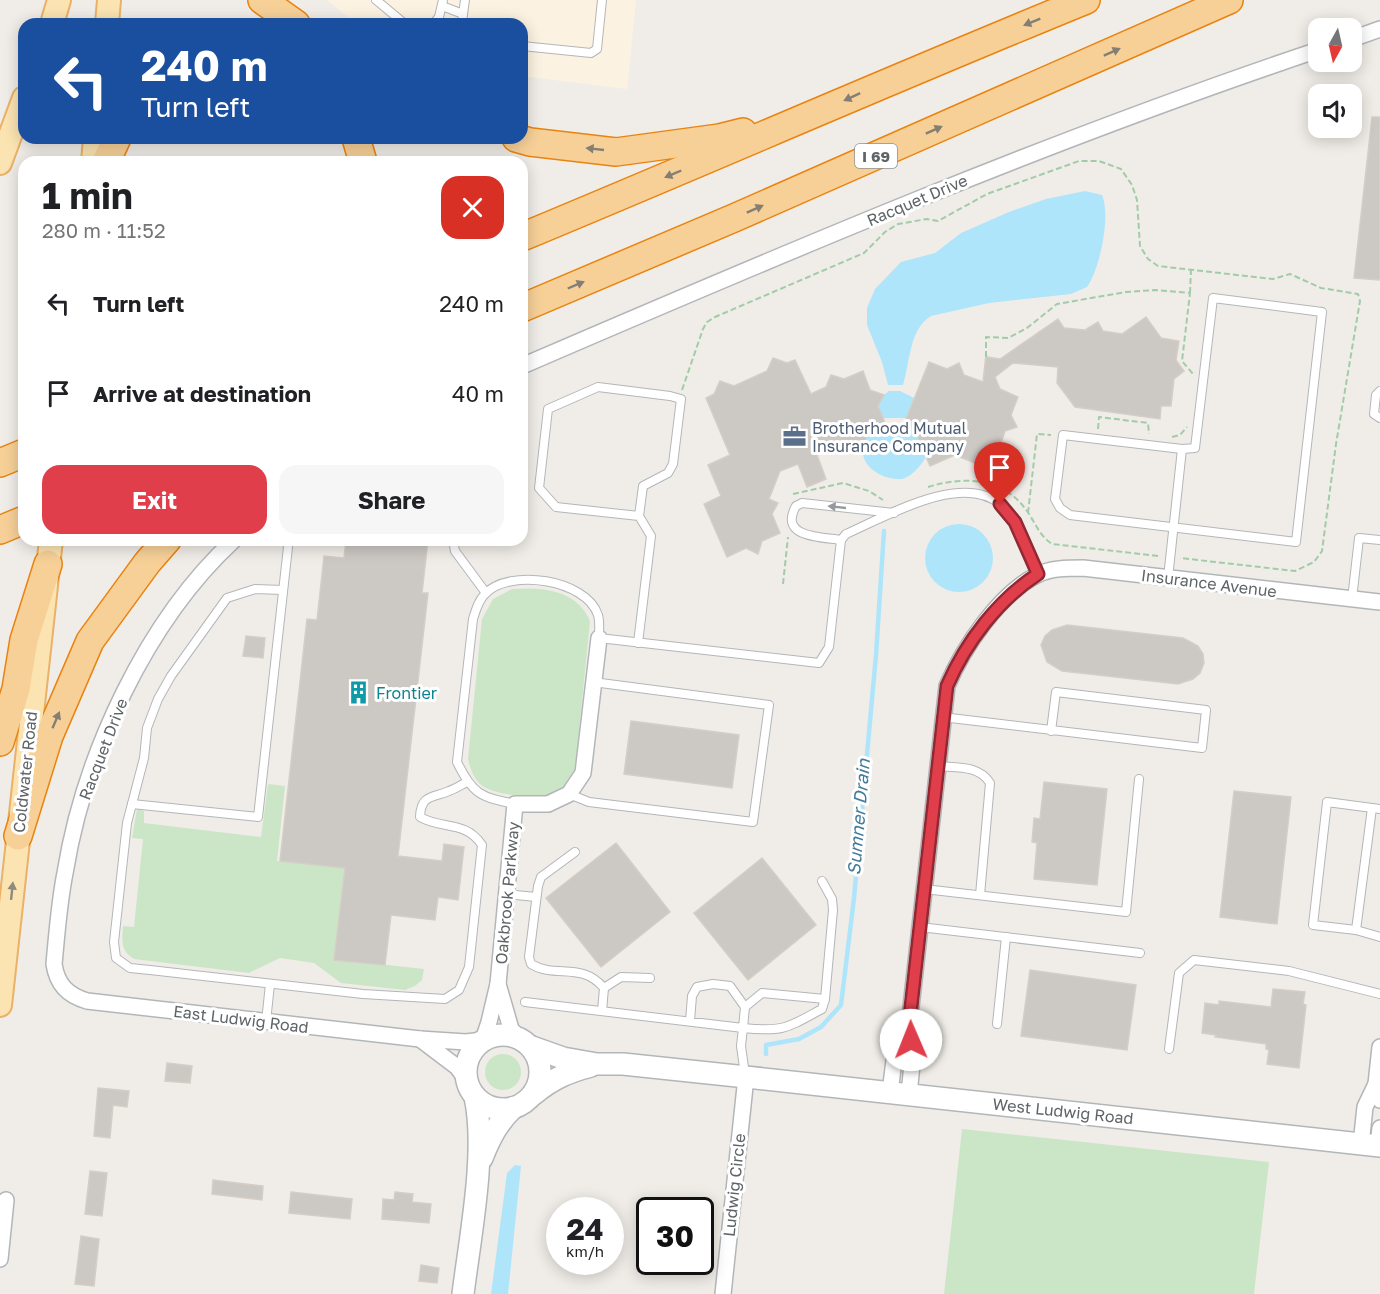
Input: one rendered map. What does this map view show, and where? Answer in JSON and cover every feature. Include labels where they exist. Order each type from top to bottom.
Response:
[{"type":"highway","points":[[262,0],[288,18]]},
{"type":"highway","points":[[528,234],[817,114],[891,79],[1086,0]]},
{"type":"highway","name":"I 69","points":[[528,305],[734,218],[1229,0]]},
{"type":"highway","points":[[528,141],[616,152],[718,138],[817,114]]},
{"type":"highway","points":[[0,464],[18,456]]},
{"type":"highway","points":[[0,530],[18,522]]},
{"type":"highway","points":[[18,836],[49,736],[90,641],[162,546]]},
{"type":"highway","points":[[0,742],[16,688],[24,640],[49,552]]},
{"type":"main road","points":[[54,18],[59,0]]},
{"type":"main road","points":[[107,18],[109,0]]},
{"type":"main road","points":[[0,163],[18,114]]},
{"type":"main road","name":"Coldwater Road","points":[[0,1004],[49,552]]},
{"type":"main road","points":[[463,1294],[478,1166],[478,1110],[466,1062],[475,1046],[483,1040],[503,1034],[563,1058],[597,1064],[623,1064],[746,1077]]},
{"type":"main road","points":[[526,1043],[540,1066],[540,1076],[532,1095]]},
{"type":"main road","points":[[478,1166],[492,1133],[513,1108],[524,1103],[549,1081],[597,1064]]},
{"type":"main road","name":"West Ludwig Road","points":[[746,1077],[1375,1141]]},
{"type":"main road","points":[[471,1089],[494,1108],[513,1108]]},
{"type":"street","points":[[1362,35],[1380,29]]},
{"type":"street","name":"Racquet Drive","points":[[528,363],[927,194],[1146,109],[1308,53]]},
{"type":"street","name":"Racquet Drive","points":[[64,989],[56,977],[54,964],[65,872],[81,806],[114,710],[157,631],[228,546]]},
{"type":"street","name":"Insurance Avenue","points":[[1038,574],[1062,568],[1083,568],[1380,602]]},
{"type":"street","points":[[900,1093],[895,1053],[909,1025],[947,686],[957,662],[1002,602],[1038,574]]},
{"type":"street","points":[[569,794],[584,773],[599,638]]},
{"type":"street","name":"Oakbrook Parkway","points":[[483,1040],[498,984],[515,804],[548,804],[569,794]]},
{"type":"street","name":"Oakbrook Parkway","points":[[498,984],[511,1029],[526,1043]]},
{"type":"street","name":"East Ludwig Road","points":[[64,989],[77,998],[87,1001],[420,1039],[466,1042],[483,1040]]},
{"type":"street","points":[[420,1039],[457,1067],[471,1089]]},
{"type":"street","points":[[1375,1141],[1365,1107],[1376,1084],[1380,1057]]},
{"type":"street","name":"Ludwig Circle","points":[[723,1294],[746,1077]]},
{"type":"street","points":[[1376,1084],[1380,1100]]},
{"type":"street","points":[[0,1259],[6,1200]]},
{"type":"lane","points":[[376,0],[398,18]]},
{"type":"lane","points":[[463,18],[465,0]]},
{"type":"lane","points":[[528,47],[591,53],[597,49],[602,0]]},
{"type":"lane","points":[[439,18],[442,3],[463,14]]},
{"type":"lane","points":[[1213,298],[1322,312],[1296,542],[1070,515],[1060,508],[1055,499],[1062,435],[1182,449],[1195,448],[1213,298]]},
{"type":"lane","points":[[638,643],[651,536],[639,516],[643,486],[668,473],[673,464],[681,399],[598,387],[548,409],[539,488],[556,507],[639,516]]},
{"type":"lane","points":[[1380,392],[1376,395],[1374,414],[1380,418]]},
{"type":"lane","points":[[1168,578],[1182,449]]},
{"type":"lane","points":[[515,804],[487,799],[467,782],[457,762],[473,619],[477,605],[486,593],[508,582],[521,580],[566,586],[578,591],[590,602],[598,615],[599,638],[819,663],[829,647],[841,540],[846,534],[895,513],[955,492],[979,494],[1000,504],[1015,522],[1038,574]]},
{"type":"lane","points":[[841,540],[802,535],[795,529],[793,521],[796,506],[802,503],[895,513]]},
{"type":"lane","points":[[1352,599],[1359,538],[1380,540]]},
{"type":"lane","points":[[132,804],[258,817],[288,546]]},
{"type":"lane","points":[[454,546],[455,551],[486,593]]},
{"type":"lane","points":[[284,590],[255,589],[227,598],[171,676],[158,699],[147,728],[144,758],[127,823],[114,942],[116,958],[130,968],[270,984],[445,999],[459,990],[469,967],[482,845],[476,836],[463,828],[430,823],[420,817],[420,806],[429,797],[448,792],[467,782]]},
{"type":"lane","points":[[569,794],[589,802],[753,822],[769,705],[593,682]]},
{"type":"lane","points":[[942,717],[1051,731],[1202,748],[1206,710],[1056,692],[1051,731]]},
{"type":"lane","points":[[937,766],[976,770],[985,775],[990,783],[980,895]]},
{"type":"lane","points":[[924,889],[1126,912],[1139,779]]},
{"type":"lane","points":[[1356,930],[1376,808],[1327,802],[1313,925],[1356,930],[1380,938]]},
{"type":"lane","points":[[575,852],[542,877],[536,897],[529,957],[531,964],[538,968],[595,977],[604,988],[602,1011]]},
{"type":"lane","points":[[525,1002],[774,1031],[789,1027],[822,1009],[825,999],[833,910],[832,898],[822,881]]},
{"type":"lane","points":[[506,894],[536,897]]},
{"type":"lane","points":[[920,927],[1140,953]]},
{"type":"lane","points":[[997,1024],[1006,937]]},
{"type":"lane","points":[[1169,1049],[1179,973],[1194,960],[1289,970],[1380,994]]},
{"type":"lane","points":[[604,988],[628,975],[650,978]]},
{"type":"lane","points":[[266,1022],[270,984]]},
{"type":"lane","points":[[690,1022],[692,996],[697,987],[730,986],[745,1007],[741,1046],[746,1077]]},
{"type":"lane","points":[[745,1007],[762,993],[825,999]]},
{"type":"path","points":[[681,399],[686,373],[703,329],[707,322],[715,317],[864,253],[885,232],[898,224],[927,219],[938,221],[987,194],[1079,161],[1099,161],[1121,169],[1132,185],[1137,200],[1140,246],[1148,259],[1158,266],[1273,279],[1290,274],[1321,288],[1358,294],[1360,301],[1336,444],[1322,551],[1314,562],[1295,571],[1052,544],[1042,537],[1015,496],[999,487],[964,479],[921,489]]},
{"type":"path","points":[[1191,270],[1182,361],[1194,374],[1192,384]]},
{"type":"path","points":[[986,357],[986,337],[1008,338],[1027,328],[1057,304],[1126,292],[1156,290],[1190,293]]},
{"type":"path","points":[[1098,429],[1099,417],[1148,423],[1148,434],[1160,435]]},
{"type":"path","points":[[1171,437],[1180,435],[1188,426]]},
{"type":"path","points":[[1028,513],[1037,434],[1051,435],[1057,430]]},
{"type":"path","points":[[788,500],[794,493],[843,483],[868,490],[888,502]]},
{"type":"path","points":[[783,584],[789,542],[788,532]]},
{"type":"shaded area","points":[[327,0],[636,0],[627,89],[528,77],[528,18],[349,18]]},
{"type":"green space","points":[[512,589],[547,590],[568,597],[577,603],[590,621],[575,771],[563,788],[557,792],[540,796],[517,796],[486,788],[475,778],[468,759],[482,619],[493,599]]},
{"type":"green space","points":[[268,784],[285,786],[277,861],[345,868],[334,959],[424,969],[422,980],[415,986],[405,990],[341,983],[314,963],[280,958],[249,973],[134,959],[126,952],[122,940],[123,926],[134,927],[143,839],[132,838],[137,809],[144,811],[144,823],[261,837]]},
{"type":"green space","points":[[503,1054],[516,1059],[521,1072],[516,1085],[503,1090],[490,1085],[485,1072],[490,1059]]},
{"type":"green space","points":[[962,1129],[1269,1162],[1254,1294],[944,1294]]},
{"type":"water","points":[[1085,191],[1102,195],[1105,215],[1100,255],[1087,287],[1071,294],[989,303],[931,316],[918,329],[914,338],[903,385],[888,385],[882,362],[867,325],[867,308],[875,289],[901,262],[935,253],[961,233],[1009,212],[1046,199]]},
{"type":"water","points":[[889,391],[900,391],[914,398],[907,418],[883,418],[878,406]]},
{"type":"water","points":[[904,424],[914,428],[926,457],[915,471],[905,478],[894,479],[881,475],[869,467],[865,461],[863,447],[868,433],[886,425]]},
{"type":"water","points":[[952,524],[966,524],[978,529],[988,539],[993,558],[988,577],[978,587],[966,592],[952,592],[940,587],[930,577],[925,565],[925,551],[930,539],[940,529]]},
{"type":"water","points":[[515,1165],[521,1166],[508,1294],[491,1294],[507,1173]]},
{"type":"building","points":[[1372,117],[1380,117],[1380,280],[1354,278]]},
{"type":"building","points":[[1146,317],[1161,338],[1179,341],[1176,360],[1184,371],[1174,379],[1171,406],[1161,406],[1160,419],[1075,407],[1057,383],[1058,367],[1013,363],[995,377],[1000,389],[1018,397],[1011,415],[1017,427],[1005,431],[992,470],[955,455],[930,466],[914,428],[904,424],[929,362],[947,369],[959,363],[964,375],[983,382],[986,354],[987,357],[1000,359],[1058,319],[1064,328],[1085,330],[1098,322],[1103,331],[1122,334]]},
{"type":"building","points":[[773,358],[787,363],[795,360],[811,394],[826,387],[831,375],[844,379],[863,371],[870,390],[884,395],[878,406],[886,425],[868,433],[863,446],[851,441],[846,454],[833,448],[817,455],[826,479],[807,487],[798,464],[780,471],[769,499],[778,503],[772,514],[780,533],[762,541],[758,554],[746,548],[727,557],[704,504],[721,496],[708,465],[730,455],[706,398],[714,394],[720,381],[734,386],[767,371]]},
{"type":"building","name":"Frontier","points":[[345,546],[427,546],[422,593],[428,593],[398,856],[442,861],[444,844],[464,847],[458,900],[438,897],[435,920],[391,915],[385,965],[334,960],[345,868],[280,861],[307,619],[317,620],[324,556],[344,558]]},
{"type":"building","points":[[1067,625],[1183,638],[1198,646],[1203,654],[1204,663],[1200,673],[1193,679],[1178,684],[1062,671],[1047,662],[1041,645],[1045,636],[1052,630]]},
{"type":"building","points":[[246,636],[265,638],[263,658],[243,656]]},
{"type":"building","points":[[631,721],[739,735],[732,788],[624,774]]},
{"type":"building","points":[[1044,782],[1107,789],[1097,885],[1034,879],[1037,843],[1032,842],[1034,818],[1040,819]]},
{"type":"building","points":[[1234,791],[1291,797],[1277,924],[1220,917]]},
{"type":"building","points":[[616,843],[670,912],[601,967],[546,898]]},
{"type":"building","points":[[762,858],[816,925],[748,980],[694,913]]},
{"type":"building","points":[[1030,970],[1136,985],[1127,1050],[1021,1036]]},
{"type":"building","points":[[1273,989],[1305,992],[1303,1004],[1306,1005],[1299,1068],[1267,1064],[1269,1050],[1266,1049],[1266,1044],[1202,1033],[1205,1003],[1219,1005],[1219,1001],[1271,1007]]},
{"type":"building","points":[[167,1063],[192,1066],[190,1083],[165,1081]]},
{"type":"building","points":[[98,1088],[129,1091],[127,1107],[113,1105],[110,1138],[94,1136]]},
{"type":"building","points":[[90,1171],[107,1173],[102,1216],[85,1214]]},
{"type":"building","points":[[213,1180],[263,1186],[262,1200],[212,1194]]},
{"type":"building","points":[[291,1192],[352,1199],[350,1219],[289,1213]]},
{"type":"building","points":[[395,1192],[413,1194],[412,1202],[431,1204],[429,1223],[382,1219],[383,1199],[394,1200]]},
{"type":"building","points":[[81,1236],[99,1239],[94,1286],[75,1284]]},
{"type":"building","points":[[421,1265],[439,1268],[437,1283],[419,1281]]},
{"type":"waterway","name":"Sumner Drain","points":[[766,1054],[766,1045],[799,1039],[821,1027],[841,1005],[854,898],[876,655],[884,531]]},
{"type":"place","name":"Brotherhood Mutual Insurance Company","points":[[794,437]]},
{"type":"place","name":"Frontier","points":[[358,693]]},
{"type":"route","points":[[911,1040],[909,1025],[947,686],[957,662],[1002,602],[1019,586],[1038,574],[1015,522],[1000,504]]}]
